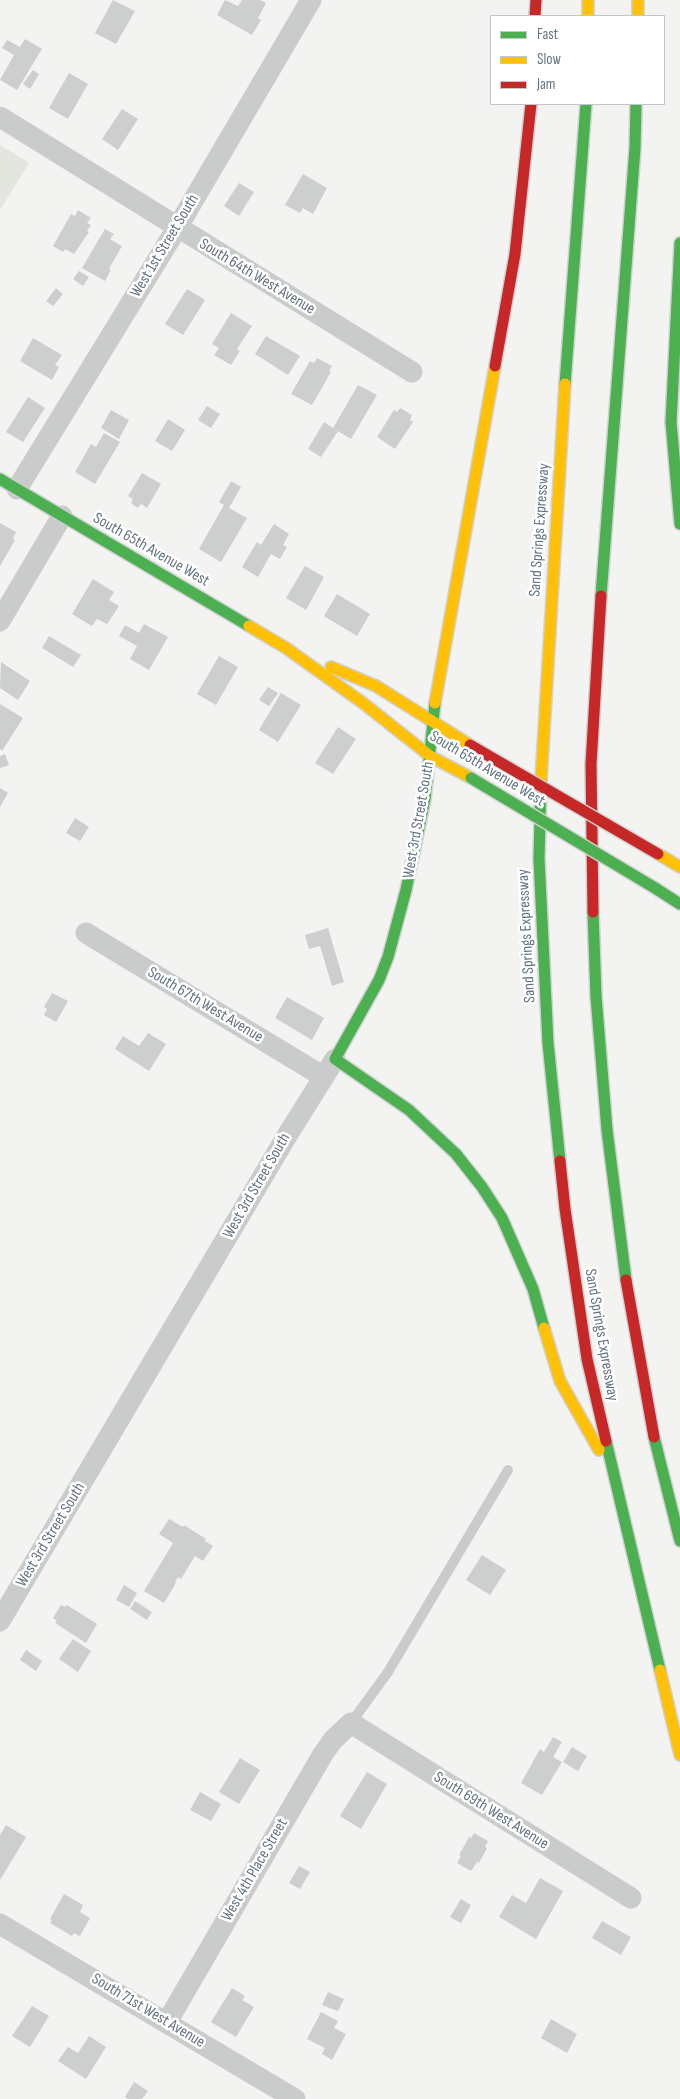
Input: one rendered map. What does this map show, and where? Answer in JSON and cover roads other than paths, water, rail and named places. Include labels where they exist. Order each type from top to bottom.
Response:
[{"type":"main road","points":[[535,15],[536,0]]},
{"type":"main road","points":[[588,0],[588,15]]},
{"type":"main road","points":[[638,0],[638,15]]},
{"type":"main road","name":"West 3rd Street South","points":[[335,1059],[379,980],[388,957],[406,890],[425,799],[432,722],[515,254],[531,105]]},
{"type":"main road","name":"Sand Springs Expressway","points":[[586,105],[558,485],[542,753],[540,859],[548,1043],[558,1154],[587,1359],[680,1756]]},
{"type":"main road","name":"Sand Springs Expressway","points":[[636,105],[635,148],[594,696],[591,764],[594,934],[596,996],[617,1220],[632,1321],[652,1431],[680,1541]]},
{"type":"main road","points":[[680,243],[671,422],[680,524]]},
{"type":"main road","name":"South 65th Avenue West","points":[[8,484],[286,648],[363,703],[430,756],[471,778],[680,904]]},
{"type":"main road","name":"South 65th Avenue West","points":[[286,648],[376,686],[470,745],[680,867]]},
{"type":"main road","points":[[335,1059],[392,1097],[429,1127],[456,1154],[487,1195],[502,1218],[533,1288],[560,1380],[614,1476]]},
{"type":"street","name":"West 1st Street South","points":[[8,484],[177,228],[311,0]]},
{"type":"street","name":"South 64th West Avenue","points":[[0,117],[412,372]]},
{"type":"street","points":[[0,621],[62,516]]},
{"type":"street","name":"South 67th West Avenue","points":[[86,933],[324,1077]]},
{"type":"street","name":"West 3rd Street South","points":[[0,1621],[288,1134],[335,1059]]},
{"type":"street","name":"South 69th West Avenue","points":[[351,1723],[631,1898]]},
{"type":"street","name":"West 4th Place Street","points":[[167,2022],[323,1754],[333,1740],[351,1723]]},
{"type":"street","name":"South 71st West Avenue","points":[[0,1924],[295,2099]]},
{"type":"lane","points":[[351,1723],[388,1672],[508,1470]]}]
